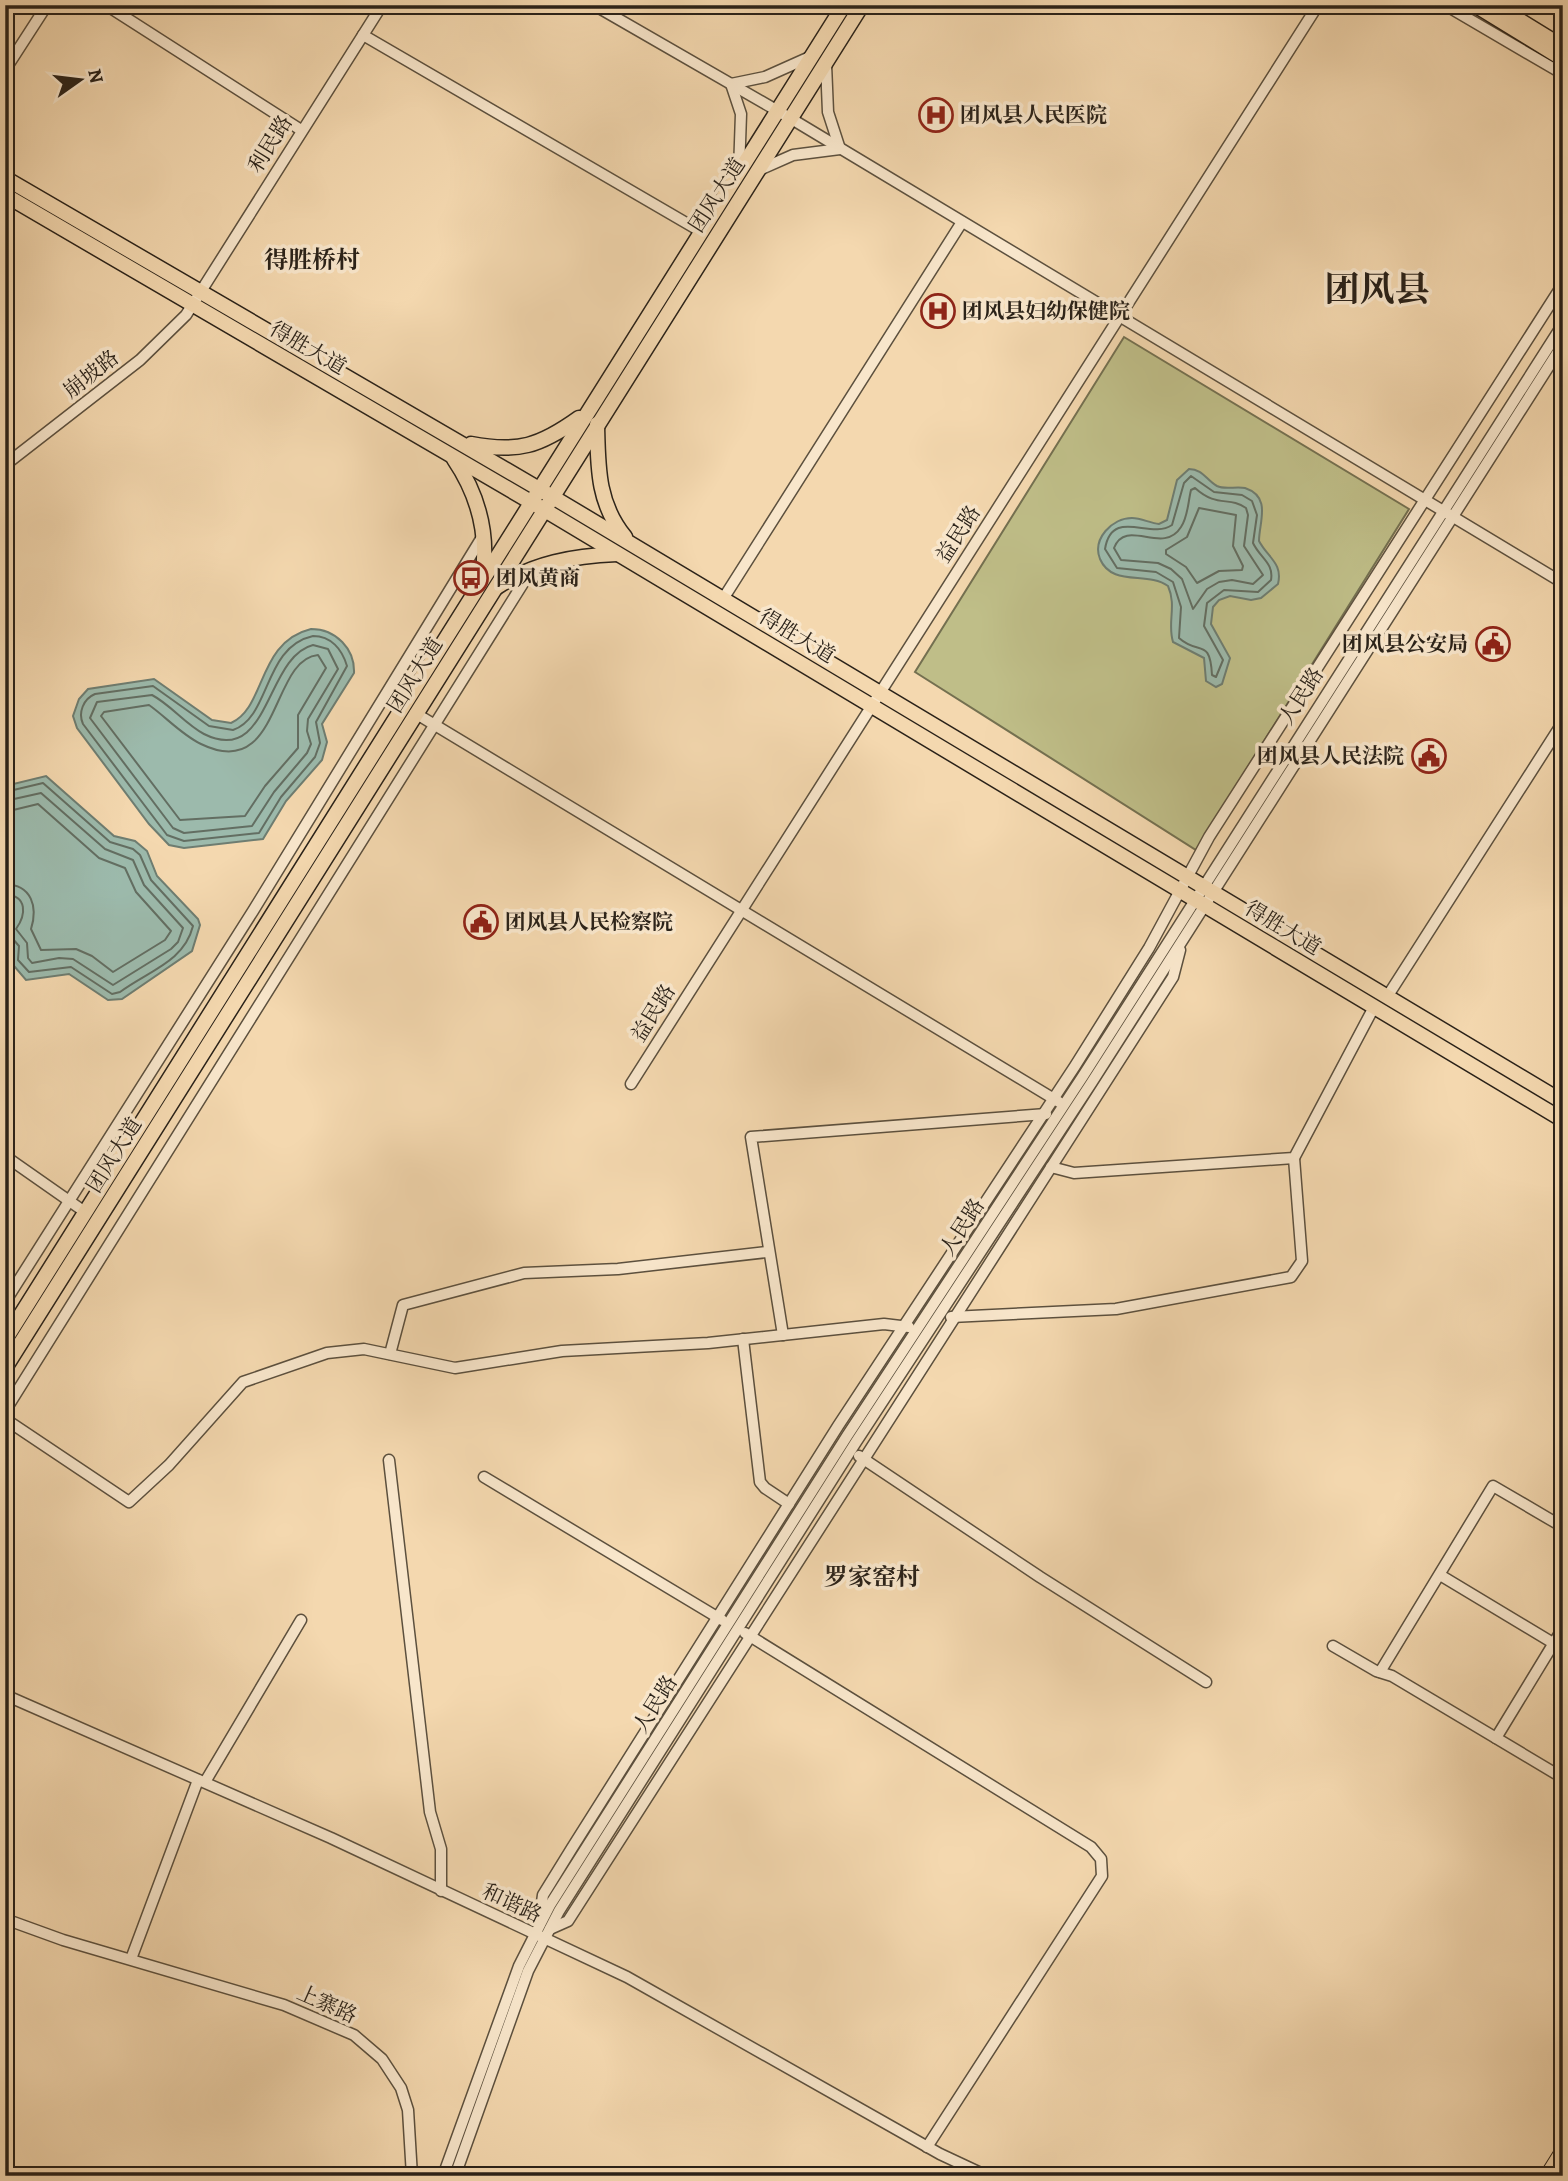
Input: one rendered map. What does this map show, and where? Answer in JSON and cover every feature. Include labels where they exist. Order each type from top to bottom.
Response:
[{"type":"highway","points":[[1548,2176],[1563,2152]]},
{"type":"main road","name":"团风大道","points":[[545,492],[585,413],[844,5]]},
{"type":"main road","name":"团风大道","points":[[5,1340],[483,577],[597,424],[862,5]]},
{"type":"main road","points":[[1475,5],[1563,59]]},
{"type":"main road","points":[[1495,5],[1563,47]]},
{"type":"main road","name":"得胜大道","points":[[5,178],[545,492],[1187,877],[1204,896],[1374,1007],[1563,1120]]},
{"type":"main road","name":"得胜大道","points":[[5,195],[536,505],[1180,890],[1204,896],[1387,997],[1563,1102]]},
{"type":"main road","points":[[458,441],[506,448],[525,447],[553,437],[585,413]]},
{"type":"main road","points":[[597,424],[603,497],[611,518],[631,544]]},
{"type":"main road","points":[[451,455],[472,492],[484,534],[483,577]]},
{"type":"main road","name":"团风大道","points":[[5,1368],[493,590],[536,505]]},
{"type":"main road","points":[[493,590],[532,569],[566,559],[618,554]]},
{"type":"street","points":[[5,70],[47,5]]},
{"type":"street","points":[[106,5],[301,130]]},
{"type":"street","name":"利民路","points":[[193,305],[382,5]]},
{"type":"street","points":[[594,5],[790,118],[1563,583]]},
{"type":"street","name":"益民路","points":[[631,1084],[1318,5]]},
{"type":"street","points":[[1446,5],[1563,74]]},
{"type":"street","points":[[363,35],[700,231]]},
{"type":"street","points":[[731,84],[765,78],[812,56]]},
{"type":"street","points":[[826,62],[828,111],[841,149]]},
{"type":"street","points":[[731,84],[741,114],[738,171]]},
{"type":"street","points":[[756,171],[793,155],[841,149]]},
{"type":"street","points":[[723,599],[962,222]]},
{"type":"street","points":[[1184,937],[1173,977],[568,1921],[542,1932],[543,1895],[789,1504],[1149,948],[1209,836],[1563,284]]},
{"type":"street","name":"崩坡路","points":[[5,465],[154,348],[193,305]]},
{"type":"street","name":"人民路","points":[[443,2176],[519,1966],[918,1328],[1204,896],[1447,515],[1563,324]]},
{"type":"street","name":"人民路","points":[[1447,515],[1563,344]]},
{"type":"street","points":[[5,1302],[253,911],[484,534]]},
{"type":"street","points":[[5,1411],[532,569]]},
{"type":"street","points":[[415,713],[1053,1099],[1062,1110],[1043,1115],[751,1137],[767,1252],[783,1335]]},
{"type":"street","points":[[1387,997],[1563,722]]},
{"type":"street","name":"人民路","points":[[733,1627],[851,1451],[1184,937],[1204,896]]},
{"type":"street","points":[[938,1317],[1116,1309],[1291,1278],[1302,1261],[1294,1158],[1374,1007]]},
{"type":"street","points":[[5,1156],[85,1212]]},
{"type":"street","points":[[1051,1167],[1074,1173],[1294,1158]]},
{"type":"street","points":[[390,1354],[403,1305],[512,1275],[536,1271],[618,1269],[767,1252]]},
{"type":"street","points":[[5,1419],[129,1502],[169,1465],[243,1382],[327,1353],[364,1349],[455,1368],[562,1351],[743,1339],[884,1324],[918,1328]]},
{"type":"street","points":[[743,1339],[760,1482],[789,1504]]},
{"type":"street","points":[[851,1451],[1040,1577],[1206,1682]]},
{"type":"street","points":[[389,1460],[430,1812],[441,1849],[441,1891]]},
{"type":"street","points":[[484,1477],[718,1617],[1091,1847],[1101,1858],[1102,1876],[928,2147]]},
{"type":"street","points":[[1380,1672],[1493,1486],[1563,1527]]},
{"type":"street","points":[[1440,1575],[1558,1646]]},
{"type":"street","points":[[131,1959],[202,1781],[301,1620]]},
{"type":"street","points":[[1496,1738],[1558,1646],[1563,1628]]},
{"type":"street","points":[[1333,1646],[1392,1676],[1563,1778]]},
{"type":"street","name":"和谐路","points":[[5,1695],[202,1781],[441,1891],[542,1932],[928,2147],[987,2176]]},
{"type":"street","name":"上寨路","points":[[5,1919],[63,1940],[284,2006],[342,2029],[364,2043],[389,2068],[405,2098],[412,2176]]},
{"type":"street","name":"人民路","points":[[455,2176],[542,1932]]},
{"type":"shaded area","points":[[1124,337],[1409,509],[1196,850],[915,672]]},
{"type":"water","points":[[1189,469],[1201,473],[1217,486],[1245,488],[1259,497],[1262,511],[1259,541],[1277,566],[1279,577],[1278,584],[1261,598],[1251,600],[1230,596],[1219,600],[1213,607],[1211,624],[1230,658],[1222,684],[1216,687],[1206,681],[1204,658],[1173,642],[1172,601],[1168,586],[1150,579],[1113,573],[1106,568],[1098,551],[1101,537],[1117,522],[1132,518],[1159,524],[1167,520],[1177,480]]},
{"type":"water","points":[[311,629],[328,632],[342,642],[351,656],[354,673],[322,724],[327,742],[322,760],[286,801],[263,839],[184,848],[169,845],[149,824],[77,728],[73,716],[79,699],[88,689],[154,679],[212,720],[231,723],[251,704],[271,660],[281,647],[293,636]]},
{"type":"water","points":[[46,776],[114,836],[135,841],[147,851],[157,876],[198,919],[200,925],[192,951],[122,999],[108,1000],[69,974],[26,980],[8,959],[14,951],[5,940],[5,916],[9,912],[5,907],[5,786]]},
{"type":"place","name":"团风县人民医院","points":[[936,115]]},
{"type":"place","name":"团风县妇幼保健院","points":[[938,311]]},
{"type":"place","name":"团风黄商","points":[[471,578]]},
{"type":"place","name":"团风县公安局","points":[[1493,644]]},
{"type":"place","name":"团风县人民法院","points":[[1429,756]]},
{"type":"place","name":"团风县人民检察院","points":[[481,922]]},
{"type":"district","name":"得胜桥村","points":[[312,260]]},
{"type":"district","name":"团风县","points":[[1377,289]]},
{"type":"district","name":"罗家窑村","points":[[872,1577]]}]
